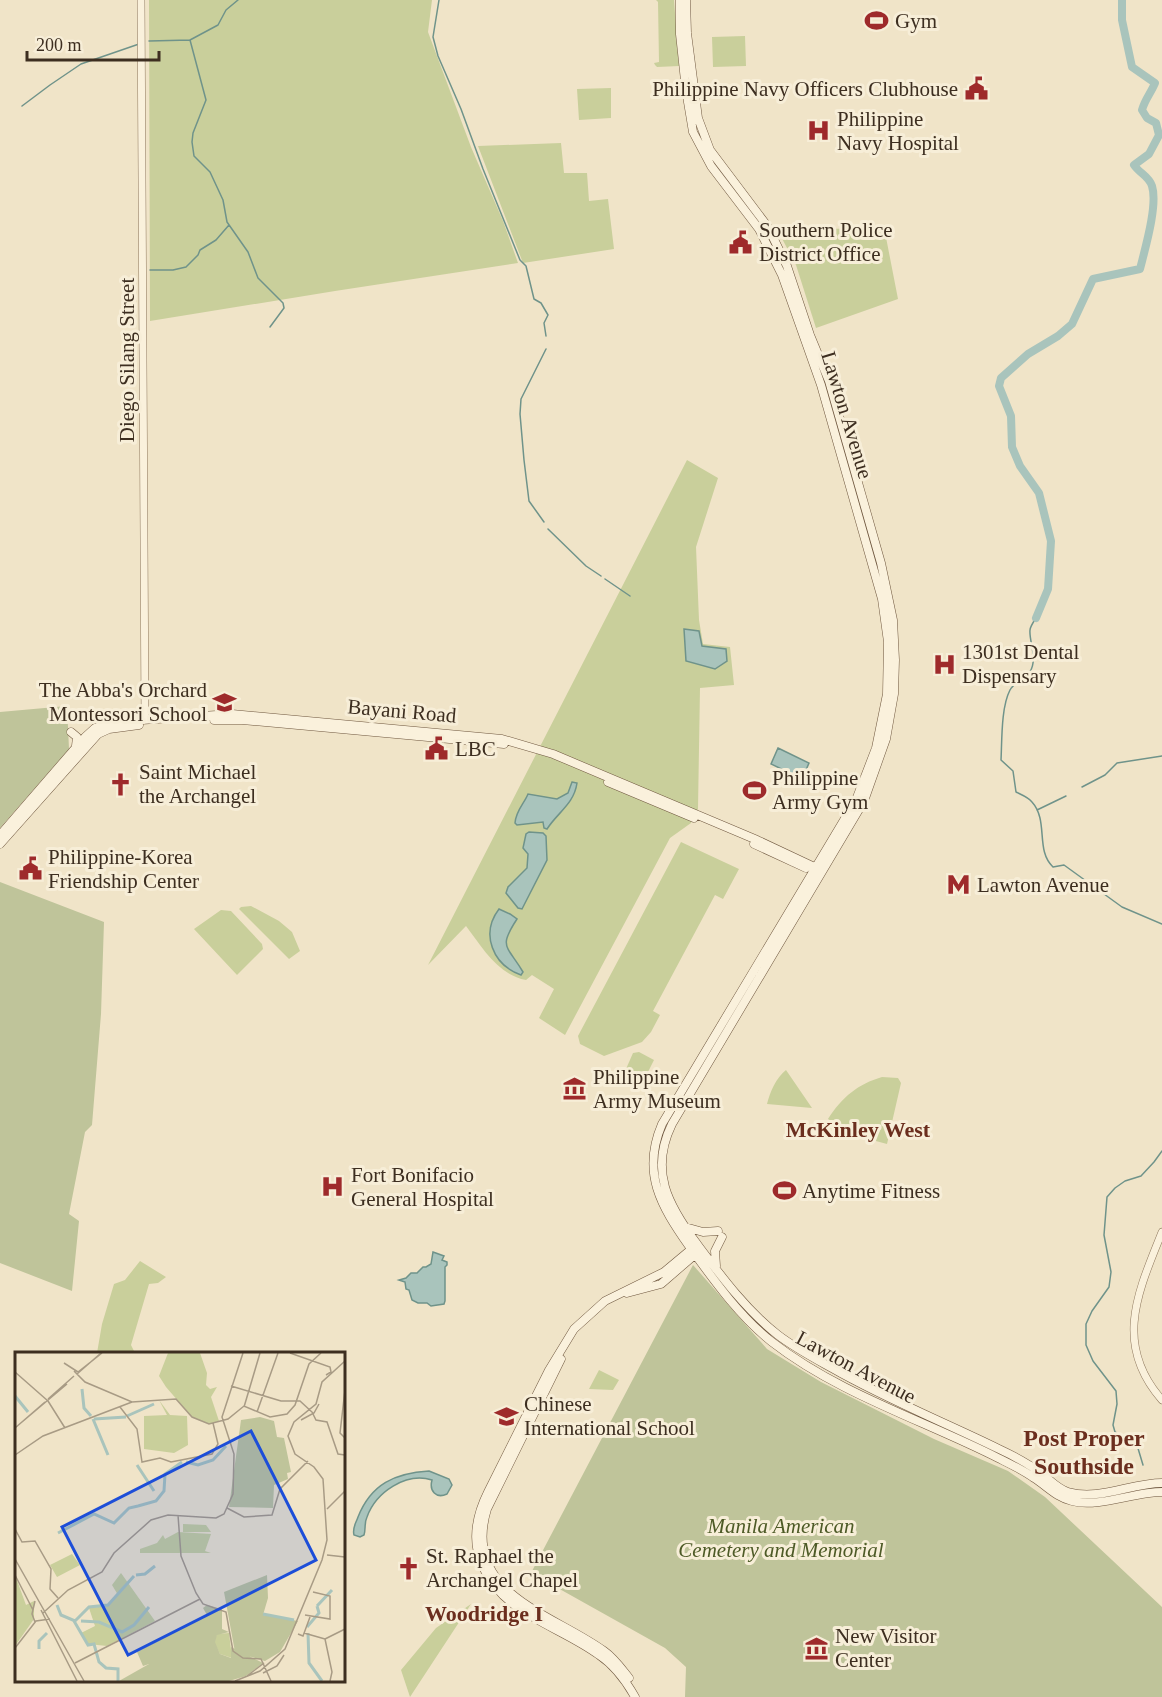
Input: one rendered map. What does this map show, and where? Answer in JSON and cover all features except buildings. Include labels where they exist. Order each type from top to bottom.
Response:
[{"type":"main road","name":"Lawton Avenue","points":[[680,0],[680,34],[693,132],[711,166],[759,229],[782,275],[821,385],[882,599],[888,642],[889,679],[876,748],[856,800],[823,857],[819,871],[807,884],[699,1062],[659,1134],[654,1162],[659,1195],[669,1218],[696,1249],[749,1308],[789,1344],[850,1378],[1002,1450],[1026,1464],[1059,1493]]},
{"type":"main road","name":"Lawton Avenue","points":[[686,0],[687,33],[695,103],[703,134],[715,159],[768,227],[787,266],[810,335],[831,387],[890,597],[896,660],[894,694],[886,739],[864,801],[819,871],[672,1124],[665,1140],[662,1159],[664,1181],[670,1203],[696,1249],[744,1315],[771,1341],[842,1384],[1022,1470],[1059,1493]]},
{"type":"main road","name":"Bayani Road","points":[[0,835],[91,731],[100,725],[145,719],[232,714],[502,739],[553,754],[819,871]]},
{"type":"main road","name":"Bayani Road","points":[[0,844],[99,733],[113,728],[147,724],[232,719],[482,741],[518,747],[547,756],[756,842]]},
{"type":"main road","points":[[71,732],[77,738],[76,748]]},
{"type":"main road","points":[[807,884],[806,874],[800,862],[823,857]]},
{"type":"main road","points":[[684,1226],[700,1232],[720,1234],[714,1256],[721,1275]]},
{"type":"main road","points":[[635,1697],[621,1677],[599,1654],[543,1623],[498,1593],[479,1557],[476,1542],[477,1524],[488,1492],[549,1370],[571,1332],[605,1301],[664,1272],[696,1249]]},
{"type":"main road","points":[[640,1697],[625,1673],[608,1654],[560,1626],[501,1586],[484,1554],[483,1525],[491,1500],[575,1334],[595,1314],[613,1301],[631,1292],[661,1284],[696,1249]]},
{"type":"main road","points":[[1059,1493],[1088,1494],[1162,1483]]},
{"type":"main road","points":[[1059,1493],[1076,1502],[1087,1502],[1140,1493],[1162,1492]]},
{"type":"street","name":"Diego Silang Street","points":[[141,0],[145,719]]},
{"type":"street","points":[[1162,1232],[1139,1292],[1134,1323],[1134,1339],[1139,1362],[1154,1391],[1162,1400]]},
{"type":"green space","points":[[149,0],[432,0],[428,32],[518,263],[150,321]]},
{"type":"green space","points":[[656,0],[674,0],[679,66],[657,67],[654,63],[659,62],[658,2]]},
{"type":"green space","points":[[745,36],[746,66],[713,67],[712,37]]},
{"type":"green space","points":[[611,88],[611,118],[579,120],[577,89]]},
{"type":"green space","points":[[561,143],[564,173],[587,173],[589,201],[608,199],[614,249],[523,263],[478,146]]},
{"type":"green space","points":[[884,227],[898,299],[816,328],[796,265],[778,231]]},
{"type":"green space","points":[[687,460],[718,478],[696,547],[699,620],[703,644],[730,647],[734,685],[700,688],[698,809],[691,823],[670,838],[565,1035],[539,1018],[554,989],[532,975],[526,980],[507,972],[492,959],[466,926],[428,965]]},
{"type":"green space","points":[[67,706],[69,749],[0,828],[0,712]]},
{"type":"green space","points":[[681,842],[739,869],[723,899],[715,895],[653,1011],[660,1015],[651,1032],[642,1042],[604,1056],[580,1044],[578,1036]]},
{"type":"green space","points":[[0,882],[104,922],[101,1014],[92,1125],[85,1132],[69,1214],[79,1221],[72,1291],[0,1263]]},
{"type":"green space","points":[[251,906],[279,921],[292,932],[300,951],[289,959],[239,909]]},
{"type":"green space","points":[[221,910],[231,911],[262,944],[263,949],[237,975],[194,929]]},
{"type":"green space","points":[[639,1052],[654,1060],[645,1078],[626,1069],[633,1053]]},
{"type":"green space","points":[[786,1070],[812,1108],[767,1104],[779,1077]]},
{"type":"green space","points":[[882,1077],[898,1078],[901,1083],[887,1144],[831,1129],[834,1123],[828,1119],[839,1104],[865,1083]]},
{"type":"green space","points":[[140,1261],[166,1277],[158,1283],[149,1284],[131,1345],[134,1352],[97,1352],[102,1324],[114,1284],[125,1280]]},
{"type":"green space","name":"Manila American Cemetery and Memorial","points":[[693,1265],[767,1349],[821,1382],[934,1439],[1008,1471],[1045,1497],[1162,1607],[1162,1697],[685,1697],[686,1667],[665,1648],[531,1573]]},
{"type":"green space","points":[[599,1370],[619,1380],[613,1390],[589,1389]]},
{"type":"green space","points":[[471,1604],[410,1697],[401,1670],[436,1628]]},
{"type":"water","points":[[684,629],[699,631],[702,646],[726,649],[727,661],[715,669],[686,661]]},
{"type":"water","points":[[778,748],[809,763],[802,779],[771,764]]},
{"type":"water","points":[[572,782],[577,783],[573,797],[547,829],[544,828],[543,822],[517,825],[515,823],[518,811],[528,794],[557,799],[568,793]]},
{"type":"water","points":[[529,832],[543,833],[546,836],[547,860],[522,909],[518,908],[506,893],[508,887],[527,868],[528,854],[523,848],[526,834]]},
{"type":"water","points":[[499,909],[517,919],[506,941],[509,951],[523,972],[521,975],[503,964],[492,948],[490,928]]},
{"type":"water","points":[[433,1252],[444,1256],[442,1260],[447,1262],[447,1265],[445,1267],[444,1304],[431,1306],[412,1300],[405,1282],[399,1280],[431,1264]]},
{"type":"water","points":[[429,1471],[449,1479],[452,1485],[447,1494],[434,1493],[432,1480],[422,1478],[402,1482],[385,1492],[371,1508],[366,1519],[364,1535],[360,1537],[354,1535],[354,1526],[363,1506],[377,1488],[405,1474]]},
{"type":"waterway","points":[[238,0],[226,10],[218,25],[190,40],[206,100],[193,133],[192,142],[194,156],[210,172],[223,200],[227,222],[248,252],[258,278],[283,303],[284,308],[270,327]]},
{"type":"waterway","points":[[439,0],[433,37],[438,56],[520,260],[526,266],[534,299],[541,303],[548,315],[544,323],[546,336]]},
{"type":"waterway","points":[[1036,618],[1048,589],[1051,541],[1039,493],[1020,466],[1012,447],[1011,416],[999,386],[1001,378],[1028,354],[1058,336],[1072,324],[1093,279],[1140,269],[1150,227],[1153,194],[1149,180],[1134,165],[1149,154],[1159,135],[1156,123],[1147,118],[1142,110],[1155,83],[1132,67],[1122,20],[1122,0]]},
{"type":"waterway","points":[[149,41],[190,40]]},
{"type":"waterway","points":[[22,106],[81,64],[139,44]]},
{"type":"waterway","points":[[150,270],[173,270],[186,267],[200,250],[216,240],[229,225]]},
{"type":"waterway","points":[[544,522],[529,501],[520,414],[521,399],[546,349]]},
{"type":"waterway","points":[[548,529],[586,566],[601,576]]},
{"type":"waterway","points":[[605,579],[630,596]]},
{"type":"waterway","points":[[1036,618],[1030,630],[1032,668],[1010,690],[1005,705],[1001,760],[1013,771],[1016,792],[1029,799],[1037,810],[1045,852],[1053,867],[1064,865],[1122,907],[1162,924]]},
{"type":"waterway","points":[[1082,787],[1105,775],[1117,763],[1162,756]]},
{"type":"waterway","points":[[1037,810],[1066,796]]},
{"type":"waterway","points":[[1143,1465],[1137,1445],[1115,1432],[1113,1425],[1117,1404],[1116,1391],[1093,1361],[1086,1345],[1086,1324],[1109,1287],[1111,1272],[1104,1235],[1107,1197],[1125,1181],[1141,1176],[1162,1151]]},
{"type":"place","name":"Gym","points":[[877,21]]},
{"type":"place","name":"Philippine Navy Officers Clubhouse","points":[[976,89]]},
{"type":"place","name":"Philippine Navy Hospital","points":[[819,131]]},
{"type":"place","name":"Southern Police District Office","points":[[741,242]]},
{"type":"place","name":"1301st Dental Dispensary","points":[[944,664]]},
{"type":"place","name":"The Abba's Orchard Montessori School","points":[[225,702]]},
{"type":"place","name":"LBC","points":[[437,749]]},
{"type":"place","name":"Saint Michael the Archangel","points":[[121,784]]},
{"type":"place","name":"Philippine Army Gym","points":[[754,790]]},
{"type":"place","name":"Philippine-Korea Friendship Center","points":[[30,869]]},
{"type":"place","name":"Lawton Avenue","points":[[959,885]]},
{"type":"place","name":"Philippine Army Museum","points":[[575,1089]]},
{"type":"place","name":"Fort Bonifacio General Hospital","points":[[333,1187]]},
{"type":"place","name":"Anytime Fitness","points":[[784,1191]]},
{"type":"place","name":"Chinese International School","points":[[506,1416]]},
{"type":"place","name":"St. Raphael the Archangel Chapel","points":[[408,1568]]},
{"type":"place","name":"New Visitor Center","points":[[817,1648]]},
{"type":"district","name":"McKinley West","points":[[858,1129]]},
{"type":"district","name":"Post Proper Southside","points":[[1084,1452]]},
{"type":"district","name":"Woodridge I","points":[[484,1613]]}]
